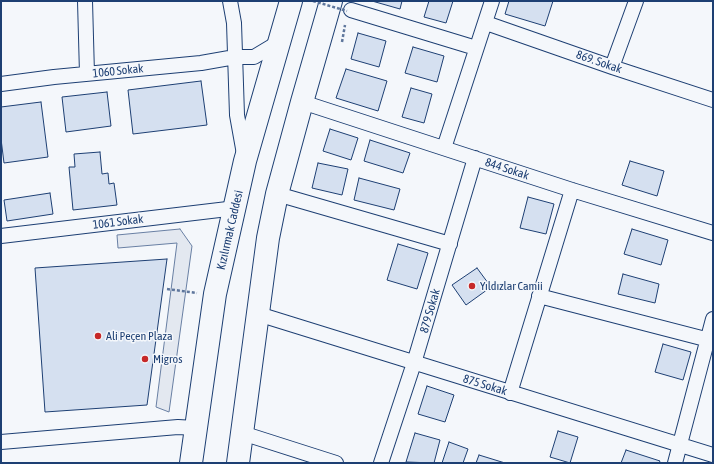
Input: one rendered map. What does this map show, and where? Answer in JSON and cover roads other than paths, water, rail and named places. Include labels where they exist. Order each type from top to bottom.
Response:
[{"type":"main road","name":"Kızılırmak Caddesi","points":[[191,463],[215,294],[236,208],[245,161],[291,1]]},
{"type":"main road","points":[[238,463],[268,238],[277,194],[302,102],[343,7]]},
{"type":"street","points":[[85,1],[87,74]]},
{"type":"street","points":[[230,1],[234,23],[237,115],[245,161]]},
{"type":"street","points":[[444,148],[492,1]]},
{"type":"street","points":[[612,67],[636,1]]},
{"type":"street","points":[[343,7],[476,48]]},
{"type":"street","name":"869. Sokak","points":[[486,23],[713,100]]},
{"type":"street","name":"1060 Sokak","points":[[1,84],[200,63],[235,57],[254,58],[279,42]]},
{"type":"street","name":"844 Sokak","points":[[302,102],[572,190],[713,233]]},
{"type":"street","name":"879 Sokak","points":[[381,463],[414,363],[475,158]]},
{"type":"street","points":[[510,393],[572,190]]},
{"type":"street","points":[[277,194],[450,244]]},
{"type":"street","name":"1061 Sokak","points":[[1,236],[236,208]]},
{"type":"street","points":[[539,296],[711,340]]},
{"type":"street","name":"875 Sokak","points":[[258,314],[713,455]]},
{"type":"street","points":[[675,463],[711,340],[713,319]]},
{"type":"street","points":[[1,442],[178,427],[195,428]]},
{"type":"street","points":[[242,432],[336,463]]},
{"type":"street","points":[[1,437],[1,447]]},
{"type":"place","name":"Yıldızlar Camii","points":[[472,286]]},
{"type":"place","name":"Ali Peçen Plaza","points":[[98,336]]},
{"type":"place","name":"Migros","points":[[145,359]]}]
